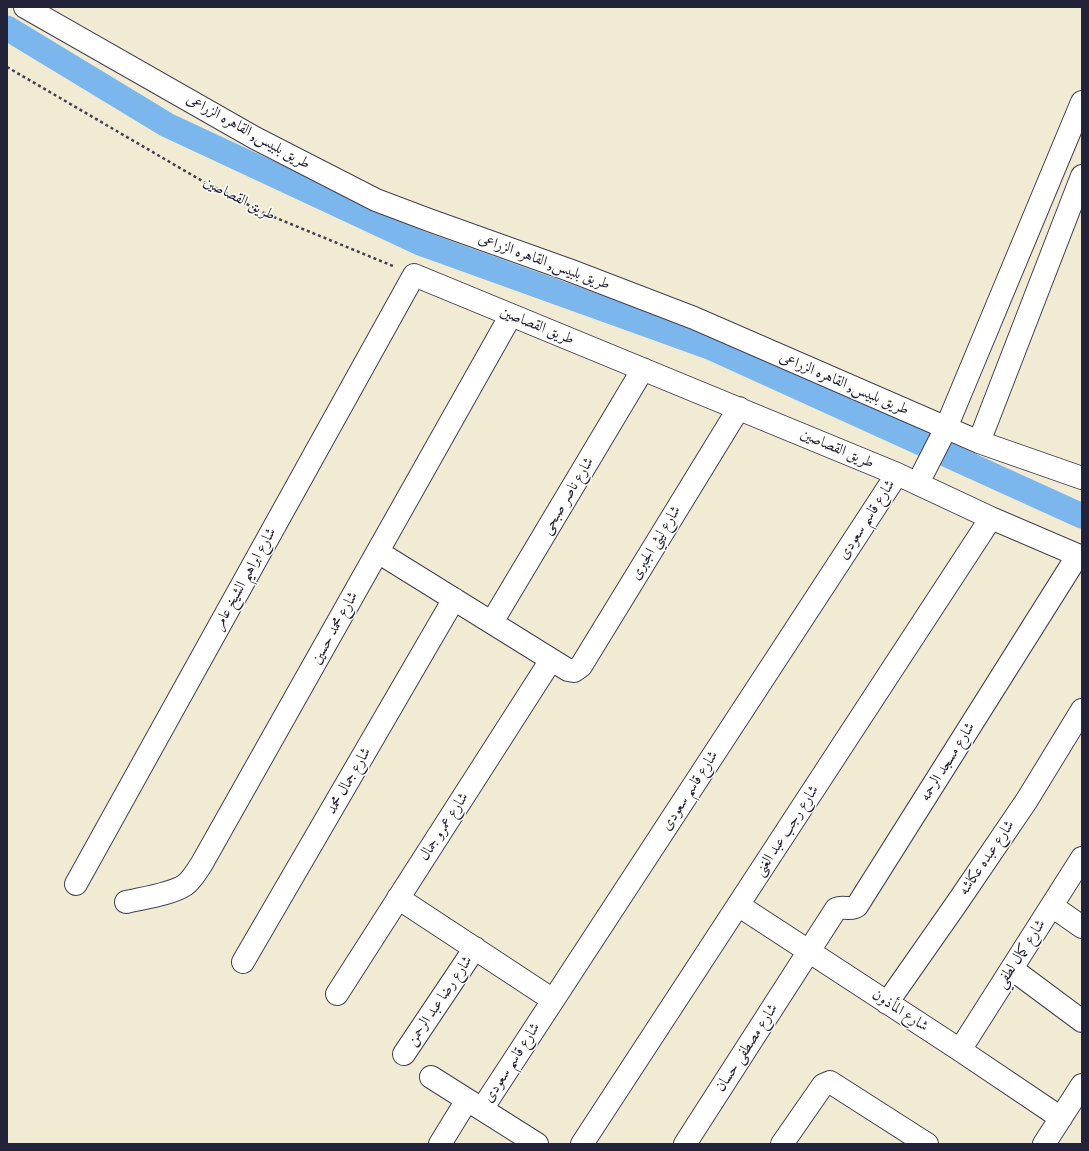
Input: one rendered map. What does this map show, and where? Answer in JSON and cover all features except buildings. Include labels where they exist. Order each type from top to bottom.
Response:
[{"type":"street","name":"طريق بلبيس, القاهره الزراعى","points":[[25,7],[254,138],[376,200],[694,318],[979,442],[1082,478]]},
{"type":"street","points":[[918,483],[946,428],[1082,102]]},
{"type":"street","points":[[979,442],[1082,176]]},
{"type":"street","name":"طريق القصاصين","points":[[414,275],[897,474],[991,518],[1080,556]]},
{"type":"street","name":"شارع ابراهيم الشيخ عامر","points":[[76,884],[414,275]]},
{"type":"street","name":"شارع محمد حسين","points":[[126,902],[173,891],[185,885],[194,876],[511,315]]},
{"type":"street","name":"شارع ناصر صبحى","points":[[492,622],[643,369]]},
{"type":"street","name":"شارع ليثي الجبرى","points":[[559,665],[574,671],[581,666],[739,408]]},
{"type":"street","name":"شارع قاسم سعودى","points":[[440,1144],[474,1104],[554,1000],[897,474]]},
{"type":"street","name":"شارع رجب عبد الغنى","points":[[582,1144],[991,518]]},
{"type":"street","points":[[378,552],[559,665]]},
{"type":"street","name":"شارع مسجد الرحمه","points":[[809,952],[836,909],[841,907],[852,908],[857,906],[1080,556]]},
{"type":"street","name":"شارع جمال محمد","points":[[243,962],[454,599]]},
{"type":"street","name":"شارع عمرو جمال","points":[[337,994],[398,898],[559,665]]},
{"type":"street","name":"شارع عبده عكاشه","points":[[887,1003],[1027,800],[1082,710]]},
{"type":"street","name":"شارع كمال لطفي","points":[[960,1050],[1082,858]]},
{"type":"street","points":[[398,898],[554,1000]]},
{"type":"street","name":"شارع المأذون","points":[[738,905],[1061,1118]]},
{"type":"street","points":[[1052,906],[1082,927]]},
{"type":"street","name":"شارع رضا عبد الرحمن","points":[[404,1054],[475,948]]},
{"type":"street","name":"شارع مصطفى حسان","points":[[685,1144],[809,952]]},
{"type":"street","points":[[1012,969],[1082,1021]]},
{"type":"street","points":[[431,1077],[537,1144]]},
{"type":"street","points":[[782,1144],[823,1085],[828,1082],[833,1083],[927,1144]]},
{"type":"street","points":[[1044,1144],[1082,1085]]},
{"type":"path","name":"طريق القصاصين","points":[[7,67],[204,182],[264,213],[414,275]]},
{"type":"waterway","points":[[7,28],[167,125],[420,243],[712,348],[1082,516]]}]
